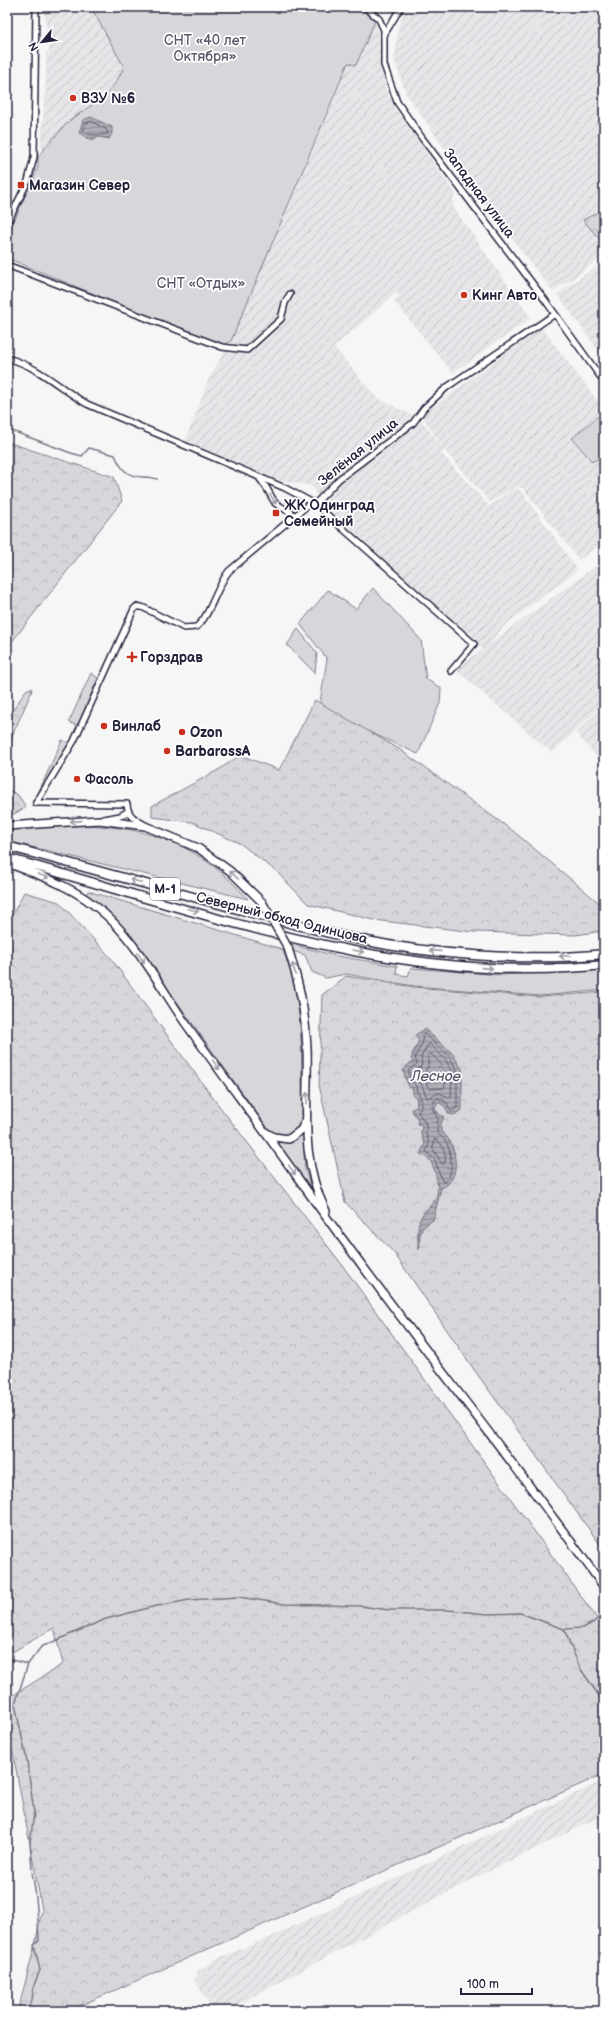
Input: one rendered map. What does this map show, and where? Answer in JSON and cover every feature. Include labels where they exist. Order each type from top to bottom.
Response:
[{"type":"highway","name":"Северный обход Одинцова","points":[[7,846],[276,920],[357,940],[425,950],[465,953],[556,957],[604,954]]},
{"type":"highway","name":"Северный обход Одинцова","points":[[7,858],[272,933],[356,951],[419,961],[490,968],[604,965]]},
{"type":"main road","points":[[7,826],[99,820],[144,826],[198,848],[230,871],[262,902],[288,948],[303,1002],[307,1047],[307,1149],[314,1185],[330,1219],[351,1252]]},
{"type":"main road","points":[[7,863],[49,879],[74,891],[109,917],[127,938],[186,1024],[351,1252],[604,1587]]},
{"type":"main road","points":[[262,1127],[274,1138],[289,1139],[301,1130],[307,1115]]},
{"type":"street","points":[[7,224],[28,181],[34,157],[36,7]]},
{"type":"street","name":"Западная улица","points":[[365,7],[379,19],[384,30],[384,66],[397,102],[464,196],[555,314],[604,382]]},
{"type":"street","points":[[384,35],[401,7]]},
{"type":"street","points":[[7,265],[222,347],[249,350],[281,320],[285,303],[290,294]]},
{"type":"street","name":"Зелёная улица","points":[[451,671],[474,644],[315,504],[340,479],[413,423],[424,408],[447,387],[555,314]]},
{"type":"street","points":[[7,358],[38,370],[65,391],[87,404],[298,494],[315,504]]},
{"type":"street","points":[[256,476],[266,487],[275,503],[296,516]]},
{"type":"street","points":[[166,834],[136,820],[127,812],[127,804],[36,803],[74,741],[134,609],[139,606],[184,628],[196,628],[202,621],[220,582],[229,571],[308,505],[315,504]]},
{"type":"street","points":[[99,820],[120,816],[127,812]]},
{"type":"shaded area","points":[[44,7],[91,7],[124,67],[116,82],[105,96],[43,151],[41,144],[46,76],[46,53],[49,53]]},
{"type":"shaded area","points":[[407,7],[604,7],[604,256],[553,292],[464,176],[406,94],[394,59],[398,27]]},
{"type":"shaded area","points":[[375,21],[379,32],[380,68],[388,94],[396,109],[456,194],[452,199],[454,204],[452,205],[531,318],[453,373],[394,301],[399,296],[396,293],[334,347],[376,397],[421,420],[442,447],[422,415],[541,327],[604,409],[571,438],[591,463],[599,459],[604,465],[604,542],[579,560],[523,488],[515,487],[490,502],[445,451],[441,453],[489,506],[512,490],[518,489],[523,493],[578,570],[505,625],[489,644],[604,560],[604,704],[552,753],[455,669],[483,649],[323,503],[316,495],[312,486],[264,477],[184,444],[209,378],[231,341],[349,63],[357,65]]},
{"type":"shaded area","points":[[600,264],[604,270],[604,350],[600,353],[557,294]]},
{"type":"shaded area","points":[[604,706],[604,765],[576,733]]},
{"type":"shaded area","points":[[604,1780],[604,1815],[471,1880],[237,2005],[213,2009],[193,1979],[198,1976],[197,1972],[216,1959],[271,1937]]},
{"type":"green space","points":[[91,7],[359,7],[375,21],[356,65],[348,63],[231,341],[222,347],[7,258],[7,237],[38,167],[38,156],[69,121],[105,96],[116,82],[124,67]]},
{"type":"green space","points":[[604,209],[604,244],[583,220]]},
{"type":"green space","points":[[604,411],[604,464],[599,458],[592,462],[572,438]]},
{"type":"green space","points":[[7,442],[114,477],[122,501],[7,648]]},
{"type":"green space","points":[[373,588],[421,640],[426,679],[441,688],[440,703],[418,754],[319,709],[327,659],[300,624],[328,590],[356,609]]},
{"type":"green space","points":[[298,629],[317,653],[315,673],[287,645]]},
{"type":"green space","points":[[91,673],[98,678],[79,723],[75,725],[69,722]]},
{"type":"green space","points":[[30,688],[32,689],[31,693],[12,736],[10,763],[7,767],[7,720],[26,690]]},
{"type":"green space","points":[[315,700],[399,749],[513,831],[604,907],[604,931],[575,935],[474,932],[374,920],[308,904],[277,872],[241,844],[192,822],[152,817],[152,806],[220,769],[240,755],[279,770]]},
{"type":"green space","points":[[62,740],[69,743],[43,799],[35,800]]},
{"type":"green space","points":[[7,789],[18,795],[26,807],[14,814],[7,814]]},
{"type":"green space","points":[[82,825],[131,830],[153,835],[174,843],[212,865],[248,899],[7,841],[7,829]]},
{"type":"green space","points":[[88,891],[282,949],[293,980],[299,1012],[303,1106],[301,1119],[295,1132],[282,1135],[269,1130],[129,935],[108,911],[86,895]]},
{"type":"green space","points":[[24,892],[59,902],[110,957],[213,1098],[340,1262],[604,1628],[604,1774],[68,2011],[18,2011],[36,1940],[42,1909],[7,1721],[7,1699],[63,1664],[54,1628],[7,1655],[7,925]]},
{"type":"green space","points":[[290,944],[337,956],[397,966],[396,974],[408,976],[411,968],[499,975],[604,970],[604,990],[540,996],[414,986],[346,974],[326,978],[312,972],[305,955],[292,951]]},
{"type":"green space","points":[[346,976],[414,987],[540,997],[604,992],[604,1550],[475,1371],[394,1253],[345,1202],[319,1085],[322,995]],"holes":[[[419,1041],[462,1069],[461,1087],[445,1106],[438,1101],[435,1109],[440,1115],[441,1131],[450,1141],[455,1154],[441,1188],[433,1220],[425,1225],[421,1231],[420,1248],[418,1234],[421,1216],[436,1198],[438,1192],[438,1179],[430,1160],[422,1150],[425,1144],[421,1134],[422,1124],[411,1110],[417,1107],[416,1098],[414,1092],[405,1079],[403,1071],[410,1063],[414,1063],[412,1054]]]},
{"type":"green space","points":[[303,1134],[305,1170],[314,1195],[276,1143],[289,1142]]},
{"type":"water","points":[[91,117],[112,127],[112,133],[109,139],[99,137],[91,140],[79,133],[83,120]]},
{"type":"water","name":"Лесное","points":[[425,1029],[452,1053],[462,1069],[462,1110],[454,1115],[448,1114],[445,1106],[437,1102],[435,1109],[444,1117],[440,1126],[441,1131],[451,1143],[454,1152],[455,1169],[453,1177],[448,1184],[441,1188],[433,1220],[420,1230],[420,1248],[418,1250],[419,1222],[422,1215],[436,1198],[438,1188],[437,1179],[431,1161],[426,1156],[420,1154],[425,1144],[421,1134],[422,1125],[417,1124],[418,1119],[411,1109],[417,1107],[417,1098],[413,1095],[413,1088],[409,1087],[403,1071],[410,1063],[414,1063],[411,1059],[419,1041],[415,1035]]},
{"type":"waterway","points":[[7,429],[82,456],[89,448],[115,455],[122,468],[129,474],[138,477],[150,477],[157,479]]},
{"type":"waterway","points":[[32,1869],[30,1842],[34,1813],[27,1761],[15,1704],[28,1664],[41,1647],[106,1619],[152,1607],[189,1600],[239,1597],[284,1604],[360,1606],[389,1610],[448,1610],[487,1614],[520,1613],[564,1629],[583,1628],[594,1622],[604,1613]]},
{"type":"waterway","points":[[564,1629],[580,1668],[604,1703]]},
{"type":"waterway","points":[[7,1659],[28,1664]]},
{"type":"waterway","points":[[26,2011],[32,2000],[34,1985],[40,1970],[34,1945],[39,1941],[38,1915],[32,1872]]},
{"type":"place","name":"ВЗУ №6","points":[[73,98]]},
{"type":"place","name":"Магазин Север","points":[[21,185]]},
{"type":"place","name":"Кинг Авто","points":[[464,295]]},
{"type":"place","name":"ЖК Одинград Семейный","points":[[276,513]]},
{"type":"place","name":"Горздрав","points":[[132,657]]},
{"type":"place","name":"Винлаб","points":[[104,726]]},
{"type":"place","name":"Ozon","points":[[182,732]]},
{"type":"place","name":"BarbarossA","points":[[167,751]]},
{"type":"place","name":"Фасоль","points":[[77,779]]},
{"type":"park label","name":"СНТ «40 лет Октября»","points":[[205,48]]},
{"type":"park label","name":"СНТ «Отдых»","points":[[201,283]]}]
